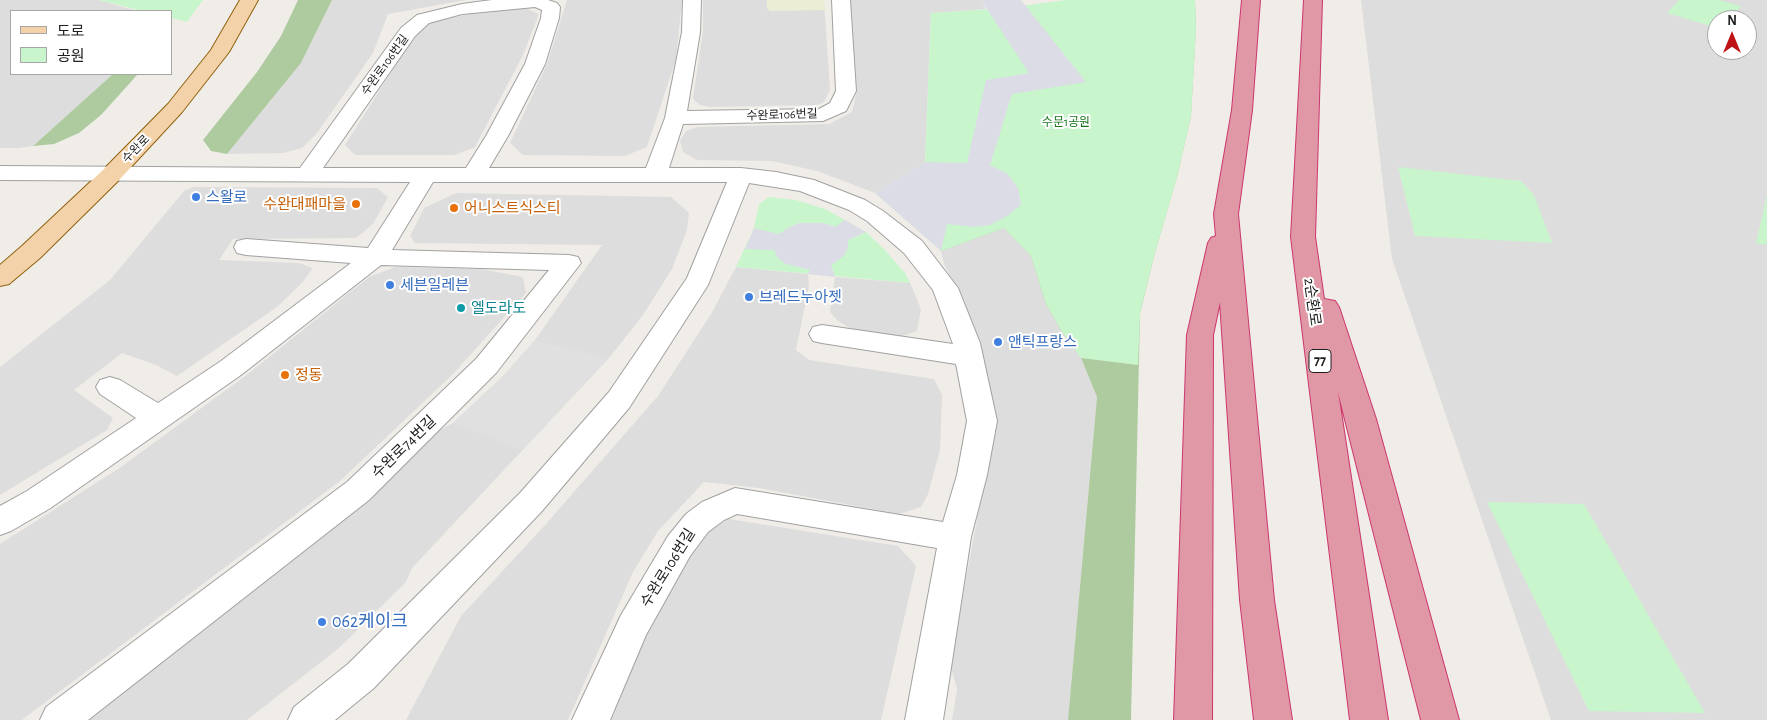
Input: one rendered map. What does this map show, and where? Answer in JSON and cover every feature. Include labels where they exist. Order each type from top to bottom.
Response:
[{"type":"highway","points":[[1193,720],[1200,336],[1226,214],[1242,110],[1251,0]]},
{"type":"highway","name":"2순환로","points":[[1313,0],[1303,237],[1368,720]]},
{"type":"highway","points":[[1226,214],[1257,600],[1273,720]]},
{"type":"highway","points":[[1303,237],[1361,419],[1440,720]]},
{"type":"main road","name":"수완로","points":[[0,278],[32,252],[111,175],[175,108],[219,52],[249,0]]},
{"type":"street","points":[[655,175],[675,118],[691,32],[692,0]]},
{"type":"street","name":"수완로106번길","points":[[675,118],[823,114],[839,107],[846,91],[842,0]]},
{"type":"street","name":"수완로106번길","points":[[307,175],[408,32],[423,19],[462,9],[511,2],[536,2],[551,7],[550,18],[535,64],[474,174]]},
{"type":"street","points":[[0,173],[111,175],[741,175],[806,185],[857,206],[889,227],[913,247],[945,288],[966,343],[982,421],[972,475],[955,537],[924,720]]},
{"type":"street","points":[[0,522],[38,500],[231,368],[375,257],[426,174]]},
{"type":"street","points":[[307,720],[361,676],[531,502],[619,400],[699,279],[741,175]]},
{"type":"street","name":"수완로74번길","points":[[59,720],[358,491],[486,366],[569,263],[375,257],[246,246]]},
{"type":"street","points":[[822,334],[969,356]]},
{"type":"street","points":[[110,387],[159,418]]},
{"type":"street","name":"수완로106번길","points":[[590,720],[633,626],[679,546],[697,523],[713,511],[735,501],[955,537]]},
{"type":"shaded area","points":[[0,0],[99,0],[134,10],[10,10],[10,75],[112,75],[33,146],[0,148]]},
{"type":"shaded area","points":[[332,0],[466,0],[388,14],[373,53],[317,133],[302,148],[283,153],[227,154],[301,63]]},
{"type":"shaded area","points":[[567,0],[682,0],[676,59],[647,147],[625,156],[523,155],[510,143],[547,64]]},
{"type":"shaded area","points":[[703,0],[824,0],[830,90],[824,102],[817,105],[710,107],[700,105],[693,99],[703,31]]},
{"type":"shaded area","points":[[848,0],[981,0],[986,9],[931,13],[925,162],[875,193],[817,171],[772,161],[697,160],[683,152],[680,141],[686,131],[698,127],[829,124],[852,112],[857,91]]},
{"type":"shaded area","points":[[981,0],[1021,0],[1086,82],[1012,94],[990,165],[1008,174],[1018,188],[1021,205],[1007,216],[990,225],[973,227],[947,224],[941,251],[875,193],[925,162],[967,163],[986,80],[1029,73]]},
{"type":"shaded area","points":[[1361,0],[1767,0],[1767,720],[1551,720],[1392,259]]},
{"type":"shaded area","points":[[517,8],[528,9],[538,14],[537,19],[523,55],[475,147],[455,155],[355,155],[345,145],[417,31],[426,23],[480,12]]},
{"type":"shaded area","points":[[193,187],[377,188],[388,197],[373,224],[356,238],[233,239],[219,260],[299,263],[313,268],[302,283],[277,307],[177,376],[156,365],[122,353],[74,390],[113,418],[107,430],[0,495],[0,367],[110,280],[184,191]]},
{"type":"shaded area","points":[[456,193],[671,197],[689,213],[687,230],[672,269],[643,315],[609,358],[412,568],[406,582],[339,648],[247,720],[78,720],[195,637],[337,522],[433,434],[453,423],[504,375],[535,340],[602,245],[415,243],[410,236],[424,208]]},
{"type":"shaded area","points":[[845,220],[866,232],[848,240],[848,248],[844,256],[831,265],[835,277],[808,274],[810,270],[786,264],[778,258],[774,250],[745,249],[754,228],[779,234],[799,223],[824,223],[835,227]]},
{"type":"shaded area","points":[[1004,228],[1031,256],[1061,330],[1081,358],[1097,397],[1068,720],[952,720],[957,689],[950,663],[993,436],[990,400],[969,314],[944,264],[941,251]]},
{"type":"shaded area","points":[[395,267],[481,269],[523,277],[526,293],[454,373],[340,481],[22,720],[0,720],[0,544],[121,467],[248,374],[369,277]]},
{"type":"shaded area","points":[[736,267],[808,274],[809,286],[796,350],[809,360],[934,379],[942,395],[940,450],[928,494],[921,507],[899,514],[759,488],[704,482],[658,531],[633,572],[568,720],[406,720],[461,616],[545,525],[658,396],[711,314]]},
{"type":"shaded area","points":[[835,277],[910,283],[921,309],[917,331],[900,337],[858,333],[838,321],[830,312]]},
{"type":"shaded area","points":[[535,340],[609,358],[522,450],[453,423],[504,375]]},
{"type":"shaded area","points":[[729,519],[898,546],[916,566],[881,720],[610,720],[630,667],[697,537]]},
{"type":"green space","points":[[99,0],[203,0],[187,22],[172,18],[172,10],[138,10]]},
{"type":"green space","points":[[298,0],[332,0],[301,63],[227,154],[211,151],[203,140],[257,72],[281,36]]},
{"type":"green space","points":[[767,0],[824,0],[826,10],[770,11],[767,8]]},
{"type":"green space","name":"수문1공원","points":[[1066,0],[1195,0],[1196,29],[1191,116],[1177,177],[1154,256],[1140,314],[1131,720],[1068,720],[1097,397],[1081,358],[1061,330],[1046,304],[1031,256],[1004,228],[941,251],[946,236]]},
{"type":"green space","name":"수문1공원","points":[[1066,0],[1195,0],[1196,29],[1191,116],[1177,177],[1140,313],[1138,365],[1081,358],[1061,330],[1046,304],[1031,256],[1004,228],[941,251],[875,193],[925,162],[931,13],[1006,8]]},
{"type":"green space","points":[[1679,0],[1719,0],[1741,6],[1738,10],[1707,10],[1707,25],[1667,13]]},
{"type":"green space","points":[[112,75],[137,75],[101,115],[79,133],[54,144],[33,146]]},
{"type":"green space","points":[[1398,167],[1521,181],[1534,195],[1552,243],[1415,236]]},
{"type":"green space","points":[[1767,195],[1767,245],[1756,243]]},
{"type":"green space","points":[[769,197],[796,200],[825,209],[866,232],[905,273],[910,283],[736,267],[754,228],[759,204]]},
{"type":"green space","points":[[1487,502],[1584,504],[1705,713],[1589,711]]},
{"type":"place","name":"스왈로","points":[[196,197]]},
{"type":"place","name":"수완대패마을","points":[[356,204]]},
{"type":"place","name":"어니스트식스티","points":[[454,208]]},
{"type":"place","name":"세븐일레븐","points":[[390,285]]},
{"type":"place","name":"브레드누아젯","points":[[749,297]]},
{"type":"place","name":"엘도라도","points":[[461,308]]},
{"type":"place","name":"앤틱프랑스","points":[[998,342]]},
{"type":"place","name":"정동","points":[[285,375]]},
{"type":"place","name":"062케이크","points":[[322,622]]}]
